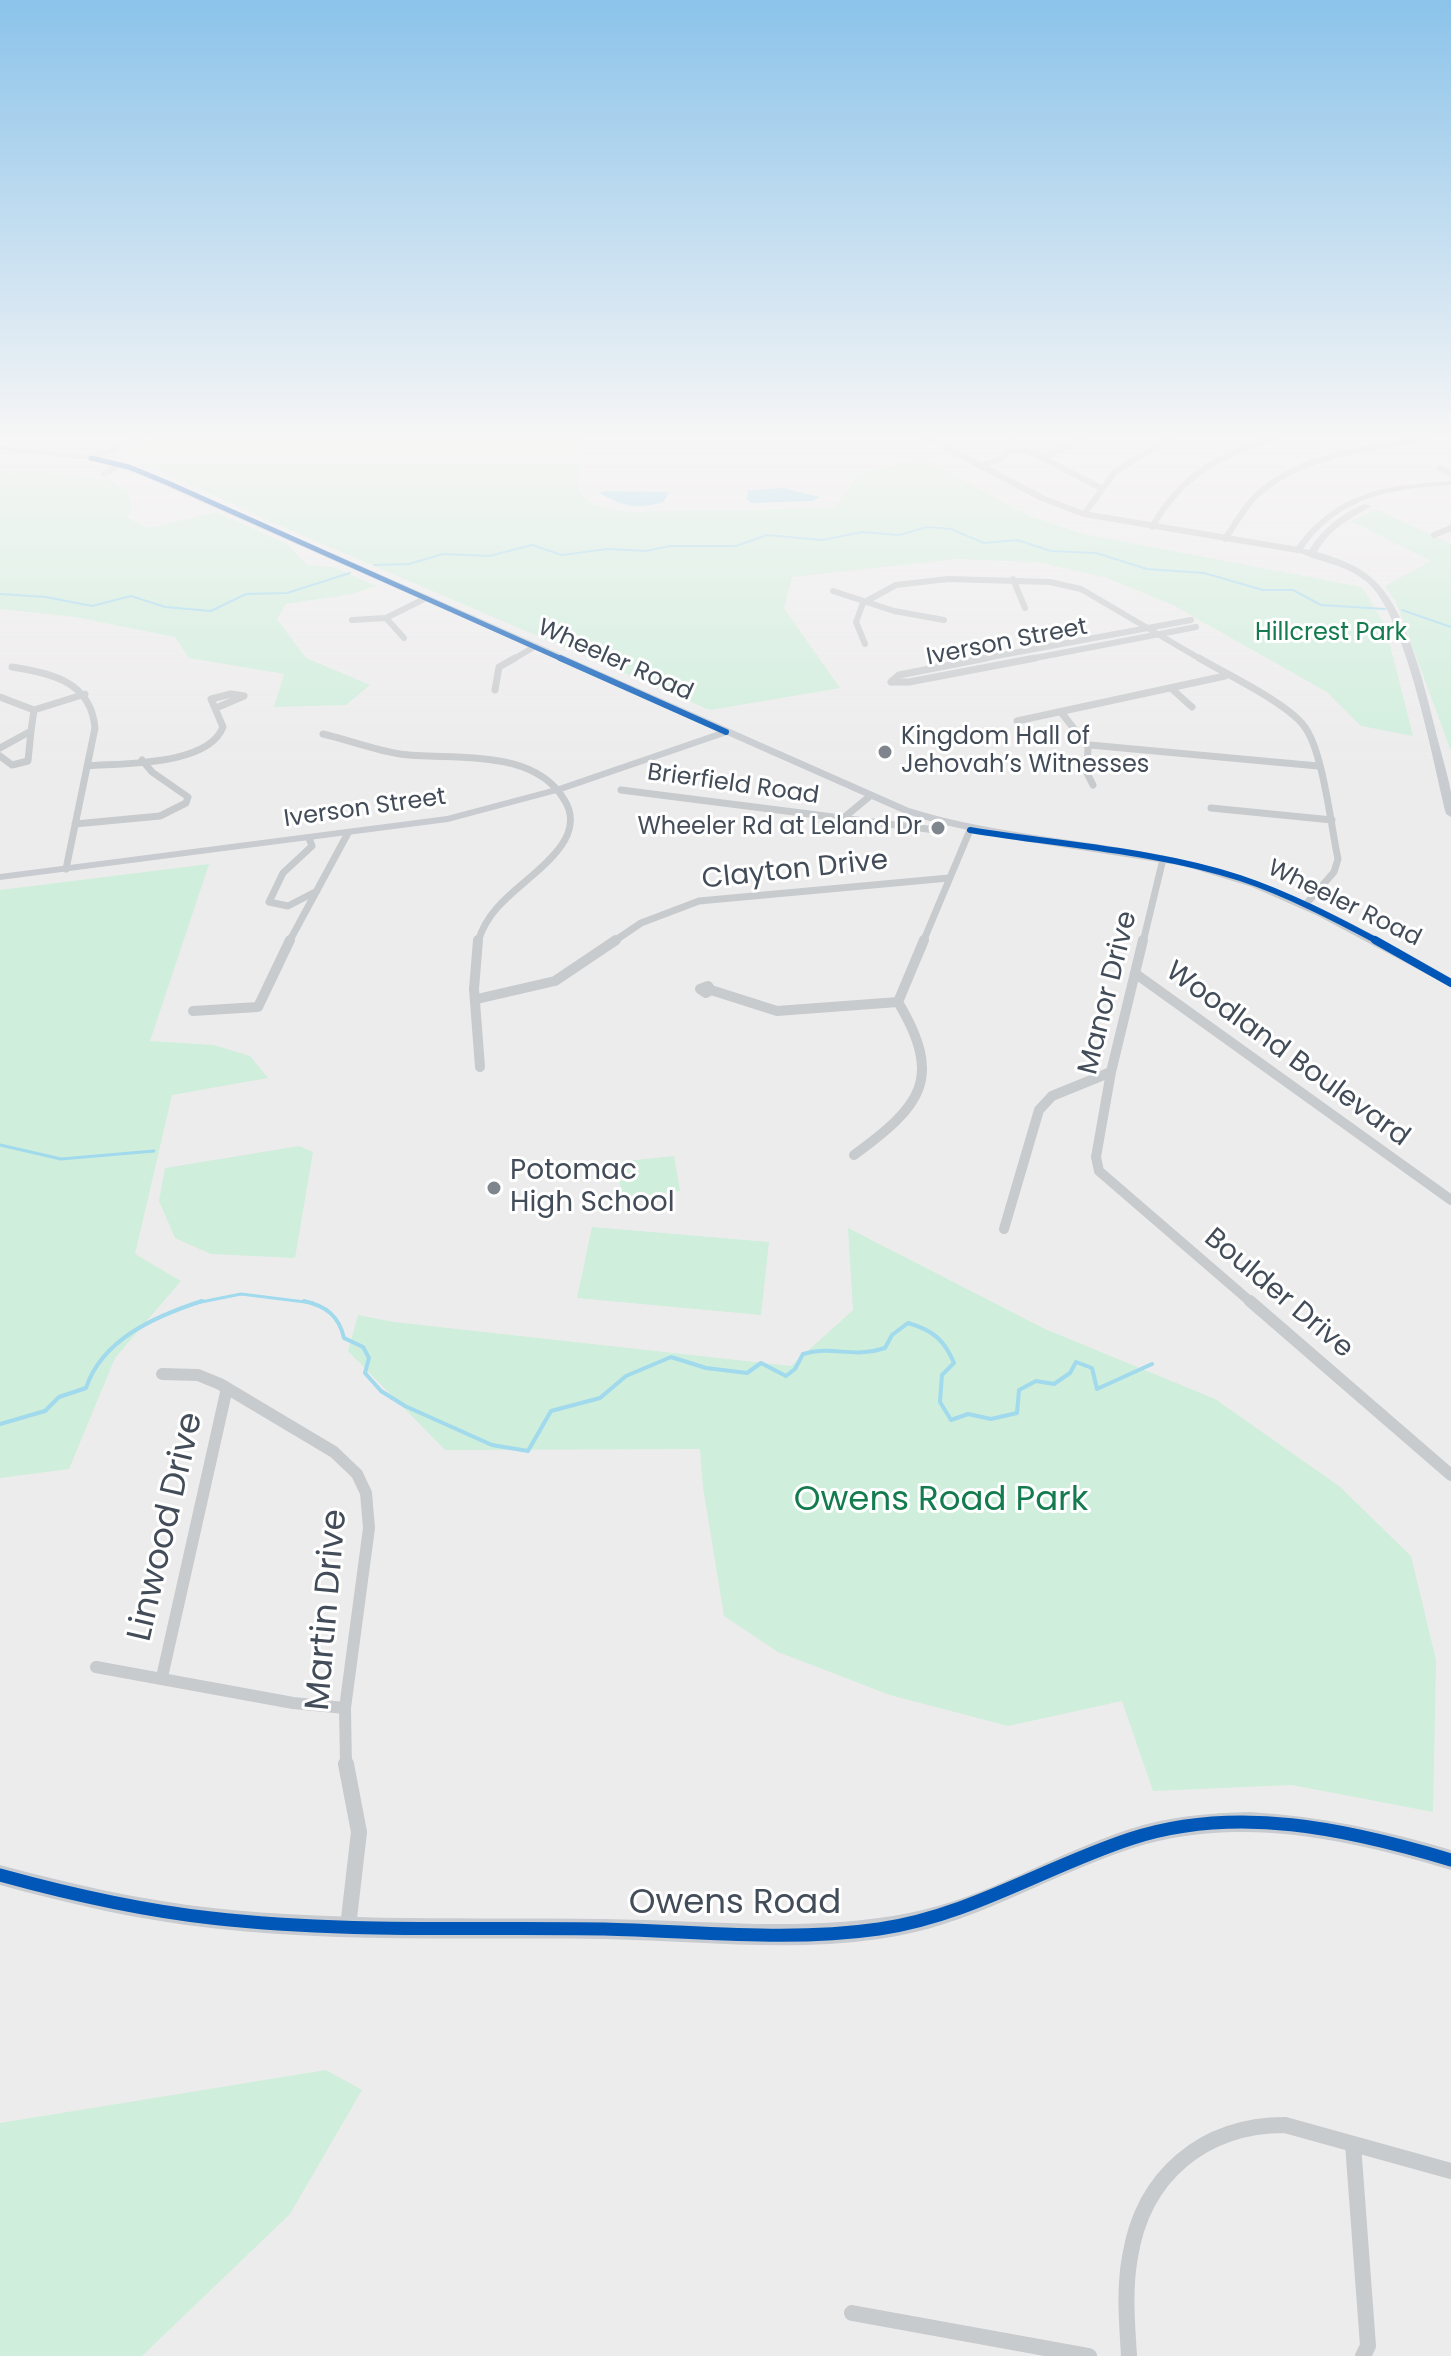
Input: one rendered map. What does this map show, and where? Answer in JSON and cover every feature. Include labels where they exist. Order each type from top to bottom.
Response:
[{"type":"main road","name":"Wheeler Road","points":[[311,548],[870,796],[970,830],[1163,859],[1237,878],[1306,904],[1451,983]]},
{"type":"main road","points":[[1312,553],[1315,548]]},
{"type":"main road","points":[[1298,550],[1361,575],[1386,599],[1401,633],[1451,814]]},
{"type":"main road","name":"Iverson Street","points":[[0,877],[448,819],[560,789],[726,732]]},
{"type":"main road","name":"Owens Road","points":[[0,1875],[74,1896],[237,1921],[348,1927],[818,1933],[918,1924],[993,1898],[1135,1837],[1201,1826],[1265,1822],[1323,1828],[1358,1834],[1451,1860]]},
{"type":"street","points":[[1284,548],[1298,550]]},
{"type":"street","points":[[1013,579],[1025,608]]},
{"type":"street","points":[[865,644],[856,622],[863,603],[884,589],[923,580],[1013,579],[1050,582],[1081,589],[1150,628],[1300,721],[1314,743],[1332,820],[1337,866],[1306,904]]},
{"type":"street","points":[[833,591],[863,603],[944,620]]},
{"type":"street","points":[[352,620],[386,618],[426,598]]},
{"type":"street","points":[[386,618],[404,638]]},
{"type":"street","name":"Iverson Street","points":[[1191,620],[915,671],[899,675],[891,682],[909,682],[1196,627]]},
{"type":"street","points":[[495,690],[499,667],[534,647]]},
{"type":"street","points":[[12,667],[47,673],[85,694],[95,721],[66,869]]},
{"type":"street","points":[[1017,721],[1173,690],[1225,676]]},
{"type":"street","points":[[1173,690],[1192,707]]},
{"type":"street","points":[[0,697],[34,710],[85,694]]},
{"type":"street","points":[[87,766],[187,755],[215,743],[222,735],[224,725],[216,708]]},
{"type":"street","points":[[0,756],[12,765],[28,761],[34,710]]},
{"type":"street","points":[[1061,712],[1090,745],[1091,762],[1087,773],[1093,785]]},
{"type":"street","points":[[0,748],[31,731]]},
{"type":"street","points":[[323,734],[405,755],[490,758],[560,789],[571,814],[568,837],[482,926],[475,952],[480,1067]]},
{"type":"street","points":[[1090,745],[1318,766]]},
{"type":"street","points":[[75,824],[160,816],[186,803],[188,797],[152,772],[142,760]]},
{"type":"street","name":"Brierfield Road","points":[[621,790],[943,831]]},
{"type":"street","name":"Brierfield Road","points":[[841,820],[870,796]]},
{"type":"street","points":[[1211,808],[1332,820]]},
{"type":"street","points":[[854,1155],[893,1124],[920,1081],[922,1049],[898,1002],[970,830]]},
{"type":"street","points":[[193,1011],[258,1007],[273,972],[348,833]]},
{"type":"street","points":[[309,838],[312,846],[283,873],[269,902],[288,906],[319,890]]},
{"type":"street","name":"Manor Drive","points":[[1101,1139],[1111,1072],[1163,859]]},
{"type":"street","name":"Clayton Drive","points":[[477,999],[555,981],[641,923],[685,905],[718,898],[949,878]]},
{"type":"street","name":"Woodland Boulevard","points":[[1136,974],[1451,1200]]},
{"type":"street","points":[[711,990],[777,1011],[898,1002]]},
{"type":"street","points":[[1004,1229],[1039,1110],[1052,1096],[1111,1072]]},
{"type":"street","name":"Boulder Drive","points":[[1101,1139],[1096,1163],[1103,1176],[1451,1475]]},
{"type":"street","name":"Martin Drive","points":[[162,1374],[198,1375],[227,1388],[334,1452],[357,1474],[366,1493],[369,1528],[345,1708],[346,1773],[359,1832],[348,1927]]},
{"type":"street","name":"Linwood Drive","points":[[162,1677],[227,1388]]},
{"type":"street","points":[[96,1667],[293,1703],[345,1708]]},
{"type":"street","points":[[1129,2356],[1126,2296],[1132,2241],[1146,2203],[1164,2176],[1196,2147],[1223,2132],[1251,2124],[1288,2125],[1451,2171]]},
{"type":"street","points":[[1353,2144],[1368,2346],[1363,2356]]},
{"type":"street","points":[[852,2313],[1089,2356]]},
{"type":"green space","points":[[0,548],[291,548],[307,565],[333,567],[376,586],[351,594],[286,604],[277,619],[306,658],[370,685],[346,705],[274,707],[284,674],[189,658],[175,637],[75,617],[0,609]]},
{"type":"green space","name":"Hillcrest Park","points":[[332,548],[1156,548],[1362,587],[1385,625],[1413,736],[1361,726],[1327,692],[1171,604],[1104,577],[1037,562],[956,559],[792,577],[784,608],[840,688],[710,710]]},
{"type":"green space","points":[[1405,548],[1451,548],[1451,751],[1396,602],[1385,586],[1431,561]]},
{"type":"green space","points":[[209,864],[150,1041],[214,1045],[250,1056],[268,1078],[172,1095],[135,1254],[181,1281],[115,1358],[69,1469],[0,1478],[0,890]]},
{"type":"green space","points":[[299,1146],[313,1152],[295,1258],[211,1254],[175,1238],[159,1201],[165,1168]]},
{"type":"green space","points":[[674,1156],[680,1191],[622,1198],[617,1162]]},
{"type":"green space","points":[[592,1227],[769,1242],[761,1315],[577,1298]]},
{"type":"green space","name":"Owens Road Park","points":[[848,1228],[1045,1329],[1215,1399],[1339,1486],[1411,1556],[1436,1660],[1433,1812],[1292,1785],[1153,1791],[1122,1701],[1008,1726],[890,1695],[778,1652],[724,1616],[703,1487],[700,1449],[445,1450],[348,1351],[358,1315],[394,1322],[791,1366],[853,1310]]},
{"type":"green space","points":[[326,2070],[362,2090],[290,2214],[142,2356],[0,2356],[0,2123]]},
{"type":"waterway","points":[[374,565],[409,564],[443,554],[489,556],[520,548]]},
{"type":"waterway","points":[[541,548],[562,555],[607,549],[646,551],[661,548]]},
{"type":"waterway","points":[[1042,548],[1096,553],[1147,569],[1204,573],[1263,590],[1293,590],[1321,605],[1385,609]]},
{"type":"waterway","points":[[0,594],[46,597],[92,606],[131,596],[165,607],[211,611],[246,594],[287,593],[350,573]]},
{"type":"waterway","points":[[1402,610],[1451,627]]},
{"type":"waterway","points":[[0,1145],[61,1159],[154,1151]]},
{"type":"waterway","points":[[197,1303],[241,1294],[308,1302]]},
{"type":"waterway","points":[[197,1303],[202,1301]]},
{"type":"waterway","points":[[304,1301],[308,1302]]},
{"type":"waterway","points":[[308,1302],[313,1303]]},
{"type":"waterway","points":[[308,1302],[330,1313],[339,1324],[344,1338],[363,1347],[369,1358],[365,1373],[381,1391],[405,1406],[492,1445],[528,1451],[551,1411],[600,1398],[626,1376],[671,1357],[706,1368],[747,1373],[761,1363],[786,1376],[795,1369],[803,1354],[885,1348],[892,1335],[908,1323],[936,1337],[954,1363],[942,1375],[940,1402],[951,1420],[968,1414],[991,1419],[1017,1413],[1019,1390],[1036,1381],[1054,1384],[1070,1373],[1076,1362],[1092,1368],[1097,1389],[1152,1364]]},
{"type":"waterway","points":[[0,1424],[45,1411],[59,1397],[86,1388],[104,1356],[118,1343],[149,1322],[197,1303]]},
{"type":"cycle path","points":[[314,548],[726,732]]},
{"type":"cycle path","points":[[970,830],[1173,861],[1239,878],[1321,912],[1451,983]]},
{"type":"cycle path","points":[[0,1875],[119,1904],[240,1921],[376,1928],[604,1929],[776,1935],[879,1929],[944,1915],[1130,1839],[1169,1828],[1209,1823],[1292,1824],[1333,1830],[1451,1860]]},
{"type":"place","name":"Kingdom Hall of Jehovah’s Witnesses","points":[[885,752]]},
{"type":"place","name":"Wheeler Rd at Leland Dr","points":[[938,828]]},
{"type":"place","name":"Potomac High School","points":[[494,1188]]}]
